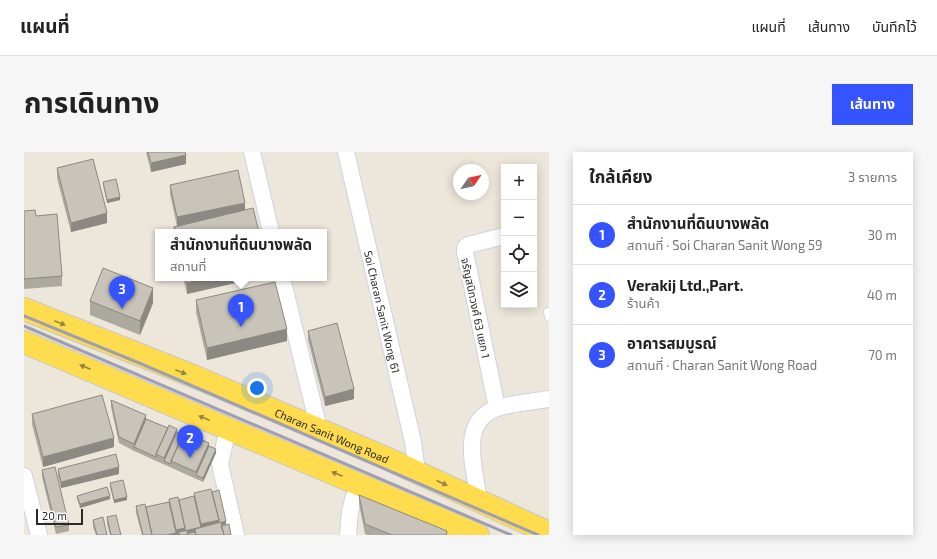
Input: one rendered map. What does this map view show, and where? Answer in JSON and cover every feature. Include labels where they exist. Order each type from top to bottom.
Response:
[{"type":"main road","name":"Charan Sanit Wong Road","points":[[24,309],[319,429],[549,533]]},
{"type":"main road","points":[[24,342],[358,483],[468,533]]},
{"type":"street","points":[[252,152],[270,229]]},
{"type":"street","name":"Soi Charan Sanit Wong 61","points":[[346,152],[413,442],[417,472]]},
{"type":"street","name":"จรัญสนิทวงศ์ 63 แยก 1","points":[[497,408],[465,248],[501,237]]},
{"type":"street","points":[[283,281],[319,429]]},
{"type":"street","points":[[479,501],[471,438],[476,424],[479,420],[497,408],[549,399]]},
{"type":"street","points":[[228,428],[220,464],[236,535]]},
{"type":"street","points":[[24,476],[39,535]]},
{"type":"street","points":[[348,535],[350,511],[358,483]]},
{"type":"building","points":[[148,152],[185,152],[186,155],[151,163]]},
{"type":"building","points":[[93,159],[107,213],[71,223],[57,168]]},
{"type":"building","points":[[238,170],[245,203],[177,217],[170,185]]},
{"type":"building","points":[[116,179],[120,197],[107,200],[103,182]]},
{"type":"building","points":[[253,208],[258,229],[174,229],[174,227]]},
{"type":"building","points":[[35,210],[36,216],[57,214],[62,276],[24,279],[24,211]]},
{"type":"building","points":[[103,268],[153,288],[140,321],[90,301]]},
{"type":"building","points":[[275,282],[287,329],[207,348],[196,300]]},
{"type":"building","points":[[337,323],[354,389],[325,397],[308,331]]},
{"type":"building","points":[[102,395],[114,438],[43,457],[32,414]]},
{"type":"building","points":[[111,400],[146,415],[134,444],[119,437]]},
{"type":"building","points":[[146,419],[168,428],[156,457],[134,447]]},
{"type":"building","points":[[169,425],[177,429],[164,458],[156,454]]},
{"type":"building","points":[[177,432],[183,435],[171,464],[164,461]]},
{"type":"building","points":[[184,432],[209,443],[196,472],[171,461]]},
{"type":"building","points":[[209,446],[216,449],[203,478],[196,475]]},
{"type":"building","points":[[116,454],[119,467],[61,482],[58,469]]},
{"type":"building","points":[[55,467],[69,525],[56,527],[42,470]]},
{"type":"building","points":[[123,480],[127,497],[114,500],[110,483]]},
{"type":"building","points":[[107,487],[110,496],[80,504],[77,496]]},
{"type":"building","points":[[211,489],[219,520],[201,524],[194,493]]},
{"type":"building","points":[[219,490],[226,521],[219,523],[212,492]]},
{"type":"building","points":[[359,495],[447,531],[446,535],[392,535],[365,524]]},
{"type":"building","points":[[194,496],[201,527],[185,531],[179,500]]},
{"type":"building","points":[[178,497],[185,528],[176,530],[169,499]]},
{"type":"building","points":[[169,502],[176,533],[152,535],[146,507]]},
{"type":"building","points":[[145,504],[152,535],[143,535],[136,506]]},
{"type":"building","points":[[116,515],[121,535],[111,535],[107,517]]},
{"type":"building","points":[[103,517],[107,535],[97,535],[93,520]]},
{"type":"building","points":[[221,522],[224,535],[196,535],[195,529]]},
{"type":"building","points":[[229,524],[231,535],[224,535],[221,526]]},
{"type":"building","points":[[187,530],[188,535],[179,535],[179,532]]},
{"type":"building","points":[[195,532],[196,535],[188,535],[188,533]]},
{"type":"railway","points":[[24,316],[144,365],[538,535]]},
{"type":"railway","points":[[24,326],[511,535]]},
{"type":"place","name":"อาคารสมบูรณ์","points":[[122,309]]},
{"type":"place","name":"สำนักงานที่ดินบางพลัด","points":[[241,327]]},
{"type":"place","name":"Verakij Ltd.,Part.","points":[[190,458]]}]
